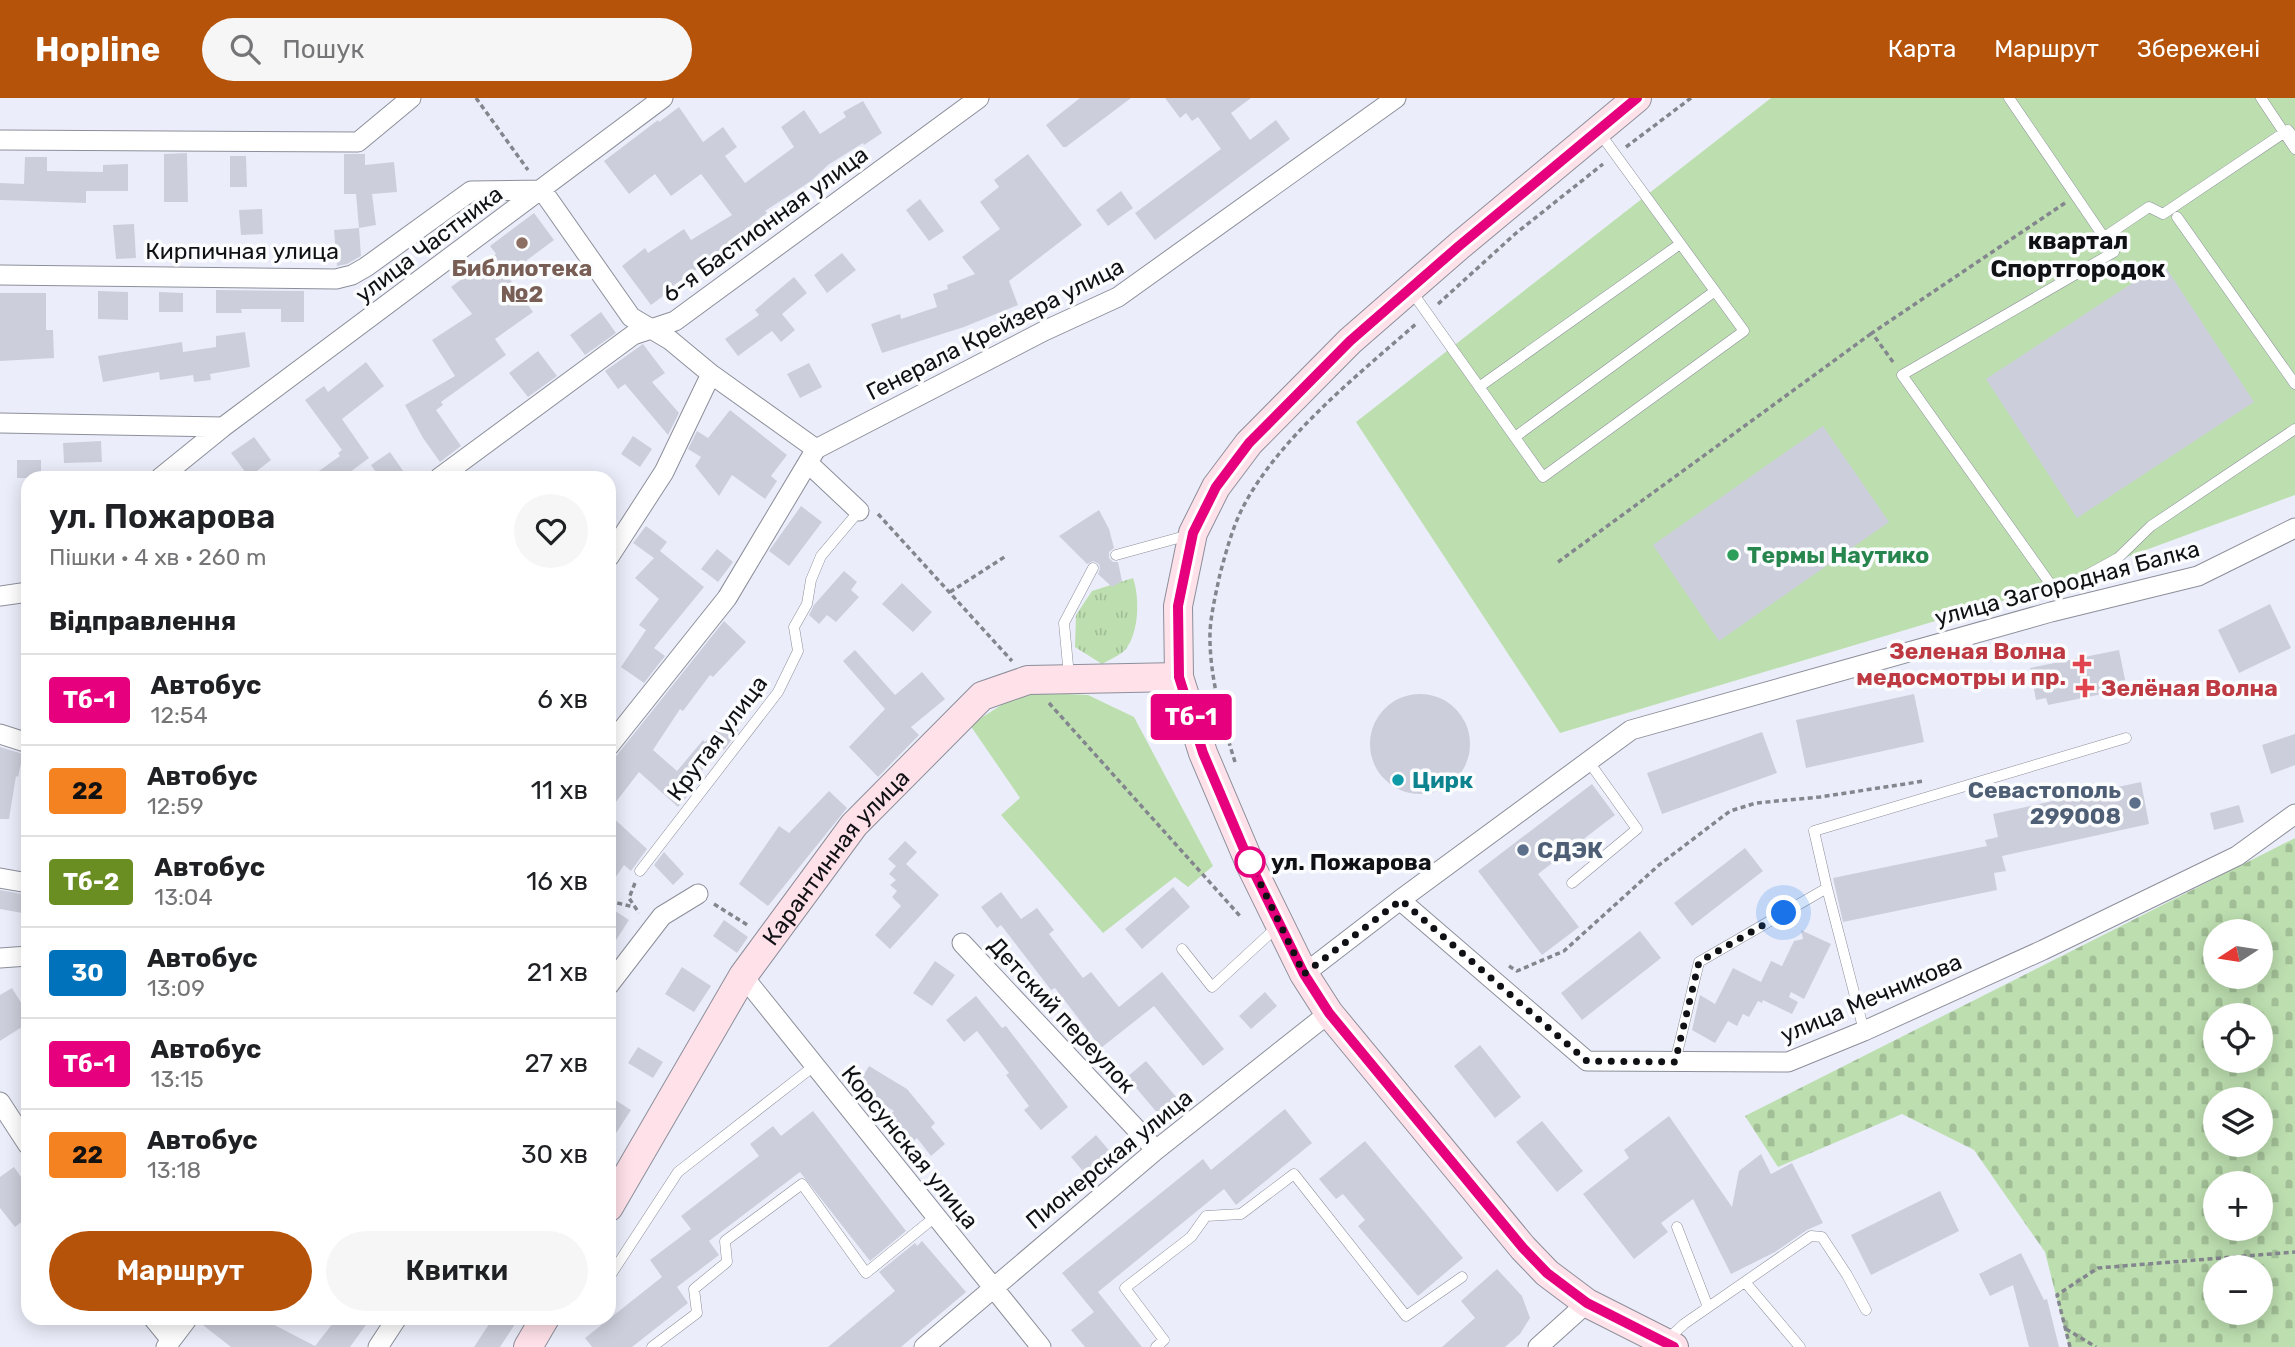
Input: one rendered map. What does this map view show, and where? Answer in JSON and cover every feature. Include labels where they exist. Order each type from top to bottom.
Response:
[{"type":"main road","points":[[1637,98],[1350,341],[1249,443],[1216,487],[1193,533],[1178,606],[1179,677],[1203,753],[1251,866],[1304,974],[1329,1013],[1523,1248],[1547,1273],[1587,1303],[1670,1345]]},
{"type":"main road","name":"Карантинная улица","points":[[616,1195],[743,976],[770,939],[854,825],[982,696],[1028,680],[1179,677]]},
{"type":"main road","points":[[528,1347],[541,1325]]},
{"type":"street","points":[[0,140],[358,142],[411,98]]},
{"type":"street","name":"улица Частника","points":[[169,471],[663,98]]},
{"type":"street","name":"6-я Бастионная улица","points":[[448,471],[633,335],[675,321],[979,98]]},
{"type":"street","name":"Генерала Крейзера улица","points":[[812,456],[1044,331],[1118,298],[1396,98]]},
{"type":"street","points":[[542,190],[631,317],[652,327],[812,456],[866,510]]},
{"type":"street","name":"Кирпичная улица","points":[[0,275],[336,279],[352,275],[366,267],[471,191],[542,190]]},
{"type":"street","points":[[616,546],[664,472],[711,374]]},
{"type":"street","points":[[0,423],[223,428]]},
{"type":"street","points":[[616,737],[727,598],[812,456]]},
{"type":"street","name":"улица Загородная Балка","points":[[1304,974],[1631,730],[2051,612],[2198,576],[2295,528]]},
{"type":"street","points":[[0,596],[21,594]]},
{"type":"street","points":[[0,734],[21,741]]},
{"type":"street","name":"улица Мечникова","points":[[1401,900],[1587,1061],[1788,1062],[1864,1031],[2043,950],[2237,856],[2295,814]]},
{"type":"street","points":[[0,878],[21,882]]},
{"type":"street","points":[[616,976],[662,916],[698,894]]},
{"type":"street","name":"Детский переулок","points":[[962,943],[1156,1150]]},
{"type":"street","points":[[0,958],[21,956]]},
{"type":"street","name":"Корсунская улица","points":[[743,976],[1041,1347]]},
{"type":"street","name":"Пионерская улица","points":[[924,1347],[1156,1150],[1329,1013]]},
{"type":"street","points":[[0,1102],[21,1129]]},
{"type":"street","points":[[1538,1347],[1587,1303]]},
{"type":"street","points":[[157,1325],[169,1345],[183,1325]]},
{"type":"street","points":[[378,1347],[392,1325]]},
{"type":"lane","points":[[2009,98],[2114,252],[1902,376],[2056,592],[2118,558],[2151,526],[2295,429]]},
{"type":"lane","points":[[2261,98],[2295,149]]},
{"type":"lane","points":[[1409,289],[1543,477],[1744,331],[1597,130]]},
{"type":"lane","points":[[2106,236],[2149,207],[2163,214],[2288,130],[2295,139]]},
{"type":"lane","points":[[2177,217],[2295,384]]},
{"type":"lane","points":[[1479,387],[1680,244]]},
{"type":"lane","points":[[1515,437],[1715,291]]},
{"type":"lane","name":"Крутая улица","points":[[640,871],[778,692],[798,652],[794,626],[807,604],[811,579],[821,556],[866,510]]},
{"type":"lane","points":[[1116,555],[1193,533]]},
{"type":"lane","points":[[1069,679],[1064,623],[1093,568]]},
{"type":"lane","points":[[1864,1031],[1826,888],[1814,831],[2126,738]]},
{"type":"lane","points":[[1572,883],[1637,829],[1588,762]]},
{"type":"lane","points":[[1675,1062],[1699,962],[1826,888]]},
{"type":"lane","points":[[1182,950],[1213,987],[1280,924]]},
{"type":"lane","points":[[616,1267],[678,1172],[814,1066]]},
{"type":"lane","points":[[1156,1347],[1164,1340],[1125,1288],[1191,1237],[1206,1216],[1241,1214],[1294,1174],[1406,1316],[1462,1277]]},
{"type":"lane","points":[[652,1347],[697,1313],[694,1289],[727,1262],[725,1241],[802,1184],[866,1273],[935,1217]]},
{"type":"lane","points":[[1677,1227],[1708,1307]]},
{"type":"lane","points":[[1670,1345],[1684,1324],[1811,1236],[1822,1237],[1866,1310]]},
{"type":"lane","points":[[1745,1282],[1800,1347]]},
{"type":"path","points":[[476,98],[542,190]]},
{"type":"path","points":[[1238,772],[1221,715],[1212,668],[1210,631],[1226,552],[1242,509],[1266,472],[1290,441],[1515,234],[1691,98]]},
{"type":"path","points":[[1558,562],[1872,333],[2076,196]]},
{"type":"path","points":[[1872,333],[1902,376]]},
{"type":"path","points":[[866,510],[950,592],[1240,916]]},
{"type":"path","points":[[950,592],[1006,556]]},
{"type":"path","points":[[1507,964],[1517,971],[1564,951],[1659,865],[1730,811],[1756,803],[1928,781]]},
{"type":"path","points":[[640,871],[629,898],[655,925]]},
{"type":"path","points":[[698,894],[770,939]]},
{"type":"path","points":[[616,903],[636,908]]},
{"type":"path","points":[[2070,1347],[2057,1295],[2098,1268],[2295,1252]]},
{"type":"path","points":[[2066,1329],[2096,1347]]},
{"type":"green space","points":[[1771,98],[2295,98],[2295,495],[2029,593],[1560,733],[1356,422]]},
{"type":"green space","points":[[1133,578],[1137,605],[1134,634],[1124,651],[1102,664],[1075,647],[1076,615],[1092,591]]},
{"type":"green space","points":[[1022,692],[1088,695],[1134,717],[1213,866],[1188,887],[1175,877],[1103,933],[1001,815],[1020,798],[970,725]]},
{"type":"green space","points":[[2295,838],[2295,1347],[2069,1347],[2045,1252],[1974,1150],[1902,1114],[1778,1167],[1745,1116]]},
{"type":"building","points":[[1080,98],[1131,98],[1063,147],[1046,125]]},
{"type":"building","points":[[1165,98],[1251,98],[1231,113],[1250,140],[1276,120],[1290,139],[1155,240],[1135,213],[1221,149],[1198,117],[1192,121],[1186,113],[1180,118]]},
{"type":"building","points":[[863,101],[882,133],[828,165],[811,181],[765,211],[767,213],[729,242],[731,245],[674,285],[675,287],[651,305],[622,266],[645,248],[648,253],[684,229],[691,240],[732,215],[701,174],[671,196],[655,174],[629,194],[604,161],[679,107],[703,142],[723,127],[737,147],[725,156],[745,183],[794,147],[781,127],[804,110],[820,134],[846,117],[843,112]]},
{"type":"building","points":[[187,153],[188,202],[164,202],[164,154]]},
{"type":"building","points":[[344,154],[365,154],[365,165],[394,162],[397,192],[372,194],[376,225],[359,228],[356,194],[344,194]]},
{"type":"building","points":[[1028,154],[1082,225],[1009,281],[1018,305],[964,327],[882,353],[871,324],[900,314],[901,319],[937,307],[933,294],[948,289],[947,285],[975,274],[962,257],[1000,229],[980,202],[999,187],[994,180]]},
{"type":"building","points":[[230,156],[246,156],[247,187],[230,187]]},
{"type":"building","points":[[25,157],[47,157],[47,171],[103,172],[103,165],[128,164],[128,191],[86,191],[86,203],[0,200],[0,183],[24,184]]},
{"type":"building","points":[[1121,191],[1133,208],[1108,226],[1096,210]]},
{"type":"building","points":[[920,199],[944,231],[929,241],[906,210]]},
{"type":"building","points":[[262,209],[263,234],[241,235],[239,210]]},
{"type":"building","points":[[534,213],[554,240],[507,275],[533,312],[495,339],[506,355],[441,402],[443,405],[436,410],[461,446],[440,462],[405,405],[455,376],[432,340],[472,314],[451,287],[496,254],[490,246]]},
{"type":"building","points":[[134,224],[136,258],[116,259],[113,225]]},
{"type":"building","points":[[359,228],[361,256],[337,266],[334,230]]},
{"type":"building","points":[[842,253],[856,270],[827,293],[814,275]]},
{"type":"building","points":[[2163,263],[2254,402],[2077,518],[1986,379]]},
{"type":"building","points":[[794,277],[807,293],[782,314],[795,330],[781,342],[772,331],[738,356],[725,339],[759,315],[755,310]]},
{"type":"building","points":[[216,290],[304,291],[304,322],[281,322],[281,309],[241,309],[242,313],[216,313]]},
{"type":"building","points":[[98,291],[128,292],[128,320],[98,319]]},
{"type":"building","points":[[159,292],[183,293],[183,312],[159,312]]},
{"type":"building","points":[[0,293],[46,293],[46,330],[53,330],[54,358],[0,361]]},
{"type":"building","points":[[601,312],[616,333],[585,355],[570,335]]},
{"type":"building","points":[[245,332],[250,367],[210,374],[211,380],[194,382],[193,375],[160,380],[159,372],[103,382],[98,356],[182,342],[183,352],[216,347],[216,336]]},
{"type":"building","points":[[643,344],[665,373],[652,382],[679,413],[668,435],[625,384],[618,389],[605,371]]},
{"type":"building","points":[[538,351],[557,376],[528,397],[509,373]]},
{"type":"building","points":[[366,362],[384,386],[342,419],[369,458],[351,471],[319,471],[340,456],[338,453],[342,450],[305,400],[324,386],[328,392]]},
{"type":"building","points":[[809,363],[822,387],[800,398],[787,374]]},
{"type":"building","points":[[730,410],[787,455],[771,476],[777,481],[765,499],[732,475],[719,496],[695,466],[701,457],[688,449],[697,431],[708,438]]},
{"type":"building","points":[[1823,426],[1889,522],[1719,641],[1653,545]]},
{"type":"building","points":[[633,436],[652,449],[640,467],[621,454]]},
{"type":"building","points":[[254,437],[271,460],[257,471],[244,471],[231,453]]},
{"type":"building","points":[[101,441],[102,462],[64,463],[63,443]]},
{"type":"building","points":[[390,452],[403,471],[375,471],[371,465]]},
{"type":"building","points":[[17,460],[41,460],[41,471],[21,471],[21,478],[17,478]]},
{"type":"building","points":[[801,506],[822,522],[789,566],[769,551]]},
{"type":"building","points":[[1099,510],[1109,529],[1114,548],[1109,552],[1109,558],[1118,562],[1122,581],[1112,587],[1098,574],[1099,564],[1093,561],[1087,564],[1059,536]]},
{"type":"building","points":[[646,526],[667,542],[660,551],[704,587],[654,648],[665,656],[644,683],[621,667],[646,630],[639,625],[659,599],[635,578],[654,558],[633,543]]},
{"type":"building","points":[[717,549],[733,562],[718,582],[701,569]]},
{"type":"building","points":[[844,571],[857,582],[851,590],[859,597],[836,622],[827,615],[819,624],[809,615],[814,605]]},
{"type":"building","points":[[902,583],[932,612],[913,632],[882,604]]},
{"type":"building","points":[[2270,604],[2291,648],[2239,673],[2218,630]]},
{"type":"building","points":[[724,621],[746,642],[713,677],[710,675],[683,711],[680,709],[653,750],[677,771],[703,740],[705,742],[739,707],[748,715],[724,750],[721,747],[691,784],[695,787],[678,807],[639,772],[616,802],[616,756]]},
{"type":"building","points":[[855,650],[895,695],[922,672],[945,699],[911,727],[919,735],[878,777],[849,747],[885,709],[843,661]]},
{"type":"building","points":[[2119,650],[2127,689],[2048,705],[2046,698],[2036,700],[2030,668]]},
{"type":"building","points":[[1420,694],[1439,698],[1455,709],[1466,725],[1470,744],[1466,763],[1455,779],[1439,790],[1420,794],[1401,790],[1385,779],[1374,763],[1370,744],[1374,725],[1385,709],[1401,698]]},
{"type":"building","points":[[1914,694],[1924,742],[1806,768],[1796,720]]},
{"type":"building","points":[[1762,732],[1777,773],[1662,814],[1647,773]]},
{"type":"building","points":[[2295,734],[2295,765],[2271,774],[2262,745]]},
{"type":"building","points":[[0,747],[21,753],[21,763],[18,777],[16,776],[9,819],[0,819]]},
{"type":"building","points":[[2141,782],[2149,824],[2002,856],[2006,871],[1994,873],[1997,890],[1843,922],[1833,878],[1987,846],[1985,840],[1998,837],[1993,814]]},
{"type":"building","points":[[1592,784],[1615,815],[1538,874],[1579,927],[1542,955],[1478,871]]},
{"type":"building","points":[[829,791],[847,808],[768,906],[739,884],[779,826],[789,833]]},
{"type":"building","points":[[2239,805],[2244,822],[2214,830],[2210,813]]},
{"type":"building","points":[[616,820],[647,849],[631,871],[624,865],[616,877]]},
{"type":"building","points":[[905,841],[917,852],[906,864],[939,895],[890,949],[875,935],[901,906],[892,897],[897,891],[890,885],[896,880],[889,874],[896,866],[888,859]]},
{"type":"building","points":[[1745,848],[1763,871],[1692,926],[1674,903]]},
{"type":"building","points":[[664,852],[684,874],[673,885],[654,865]]},
{"type":"building","points":[[1173,887],[1190,907],[1142,949],[1125,929]]},
{"type":"building","points":[[0,890],[21,894],[21,913],[0,909]]},
{"type":"building","points":[[1001,892],[1021,919],[1037,908],[1054,930],[1049,934],[1083,978],[1091,972],[1119,1007],[1162,972],[1224,1049],[1203,1066],[1154,1006],[1101,1048],[1055,988],[1051,990],[1001,925],[997,928],[981,907]]},
{"type":"building","points":[[616,912],[629,920],[616,940]]},
{"type":"building","points":[[724,920],[748,937],[737,953],[713,936]]},
{"type":"building","points":[[1801,930],[1831,944],[1804,999],[1791,992],[1789,997],[1798,1002],[1792,1014],[1763,1000],[1762,1003],[1758,1001],[1749,1017],[1743,1014],[1737,1026],[1728,1021],[1715,1043],[1692,1030],[1700,995],[1715,1004],[1733,968],[1761,982],[1771,961],[1782,966],[1794,941],[1803,939]]},
{"type":"building","points":[[1640,931],[1661,958],[1582,1020],[1561,993]]},
{"type":"building","points":[[935,961],[955,975],[932,1006],[913,993]]},
{"type":"building","points":[[682,967],[711,986],[694,1012],[665,994]]},
{"type":"building","points":[[12,988],[21,1003],[21,1028],[0,1041],[0,995]]},
{"type":"building","points":[[1265,992],[1277,1006],[1251,1029],[1239,1016]]},
{"type":"building","points":[[976,996],[1002,1028],[1006,1026],[1068,1107],[1041,1130],[1024,1110],[1029,1106],[1006,1075],[1009,1073],[977,1031],[964,1042],[946,1020]]},
{"type":"building","points":[[1480,1045],[1521,1097],[1495,1118],[1454,1066]]},
{"type":"building","points":[[638,1047],[663,1062],[653,1078],[628,1063]]},
{"type":"building","points":[[1146,1061],[1183,1105],[1164,1121],[1127,1077]]},
{"type":"building","points":[[869,1066],[907,1089],[935,1123],[931,1127],[945,1144],[931,1156],[917,1138],[910,1144],[887,1117],[894,1111],[856,1088]]},
{"type":"building","points":[[616,1100],[631,1110],[616,1133]]},
{"type":"building","points":[[1285,1109],[1312,1143],[1236,1205],[1224,1189],[1098,1292],[1142,1347],[1085,1347],[1071,1330],[1094,1312],[1062,1273],[1203,1159],[1211,1170]]},
{"type":"building","points":[[813,1111],[906,1231],[870,1261],[800,1172],[709,1241],[719,1255],[677,1287],[688,1303],[632,1347],[592,1347],[585,1338],[601,1325],[616,1325],[616,1313],[662,1277],[650,1260],[691,1229],[681,1216],[759,1156],[750,1144],[773,1126],[781,1136]]},
{"type":"building","points":[[1669,1116],[1732,1207],[1739,1171],[1761,1154],[1771,1174],[1792,1163],[1823,1223],[1731,1274],[1693,1199],[1661,1223],[1668,1232],[1634,1259],[1583,1194],[1629,1158],[1624,1150]]},
{"type":"building","points":[[1542,1121],[1583,1171],[1557,1192],[1516,1142]]},
{"type":"building","points":[[1096,1135],[1118,1161],[1093,1183],[1071,1157]]},
{"type":"building","points":[[1365,1141],[1463,1258],[1418,1296],[1358,1226],[1365,1220],[1343,1194],[1336,1199],[1319,1179]]},
{"type":"building","points":[[14,1167],[21,1177],[21,1222],[15,1227],[0,1208],[0,1177]]},
{"type":"building","points":[[1940,1191],[1959,1231],[1871,1275],[1851,1235]]},
{"type":"building","points":[[922,1241],[966,1292],[901,1347],[828,1347],[895,1291],[879,1272],[915,1243],[917,1246]]},
{"type":"building","points":[[2021,1253],[2044,1300],[2047,1299],[2059,1347],[2029,1347],[2013,1285],[1990,1296],[1979,1274]]},
{"type":"building","points":[[1497,1269],[1522,1296],[1530,1318],[1520,1334],[1505,1347],[1442,1347],[1475,1318],[1461,1301]]},
{"type":"building","points":[[203,1325],[274,1325],[315,1346],[332,1325],[366,1325],[350,1347],[231,1347]]},
{"type":"building","points":[[488,1325],[514,1325],[500,1347],[474,1347]]},
{"type":"bus line","name":"Тб-1","points":[[1637,98],[1350,341],[1249,443],[1216,487],[1193,533],[1178,606],[1179,677],[1203,753],[1251,866],[1304,974],[1329,1013],[1523,1248],[1547,1273],[1587,1303],[1674,1347]]},
{"type":"place","name":"Библиотека №2","points":[[522,243]]},
{"type":"place","name":"Термы Наутико","points":[[1733,555]]},
{"type":"place","name":"Зеленая Волна медосмотры и пр.","points":[[2082,664]]},
{"type":"place","name":"Зелёная Волна","points":[[2085,688]]},
{"type":"place","name":"Цирк","points":[[1398,780]]},
{"type":"place","name":"Севастополь 299008","points":[[2135,803]]},
{"type":"place","name":"СДЭК","points":[[1523,850]]},
{"type":"place","name":"ул. Пожарова","points":[[1250,862]]},
{"type":"district","name":"квартал Спортгородок","points":[[2078,255]]},
{"type":"route","points":[[1250,862],[1304,974],[1401,900],[1587,1061],[1675,1062],[1699,962],[1784,913]]}]
